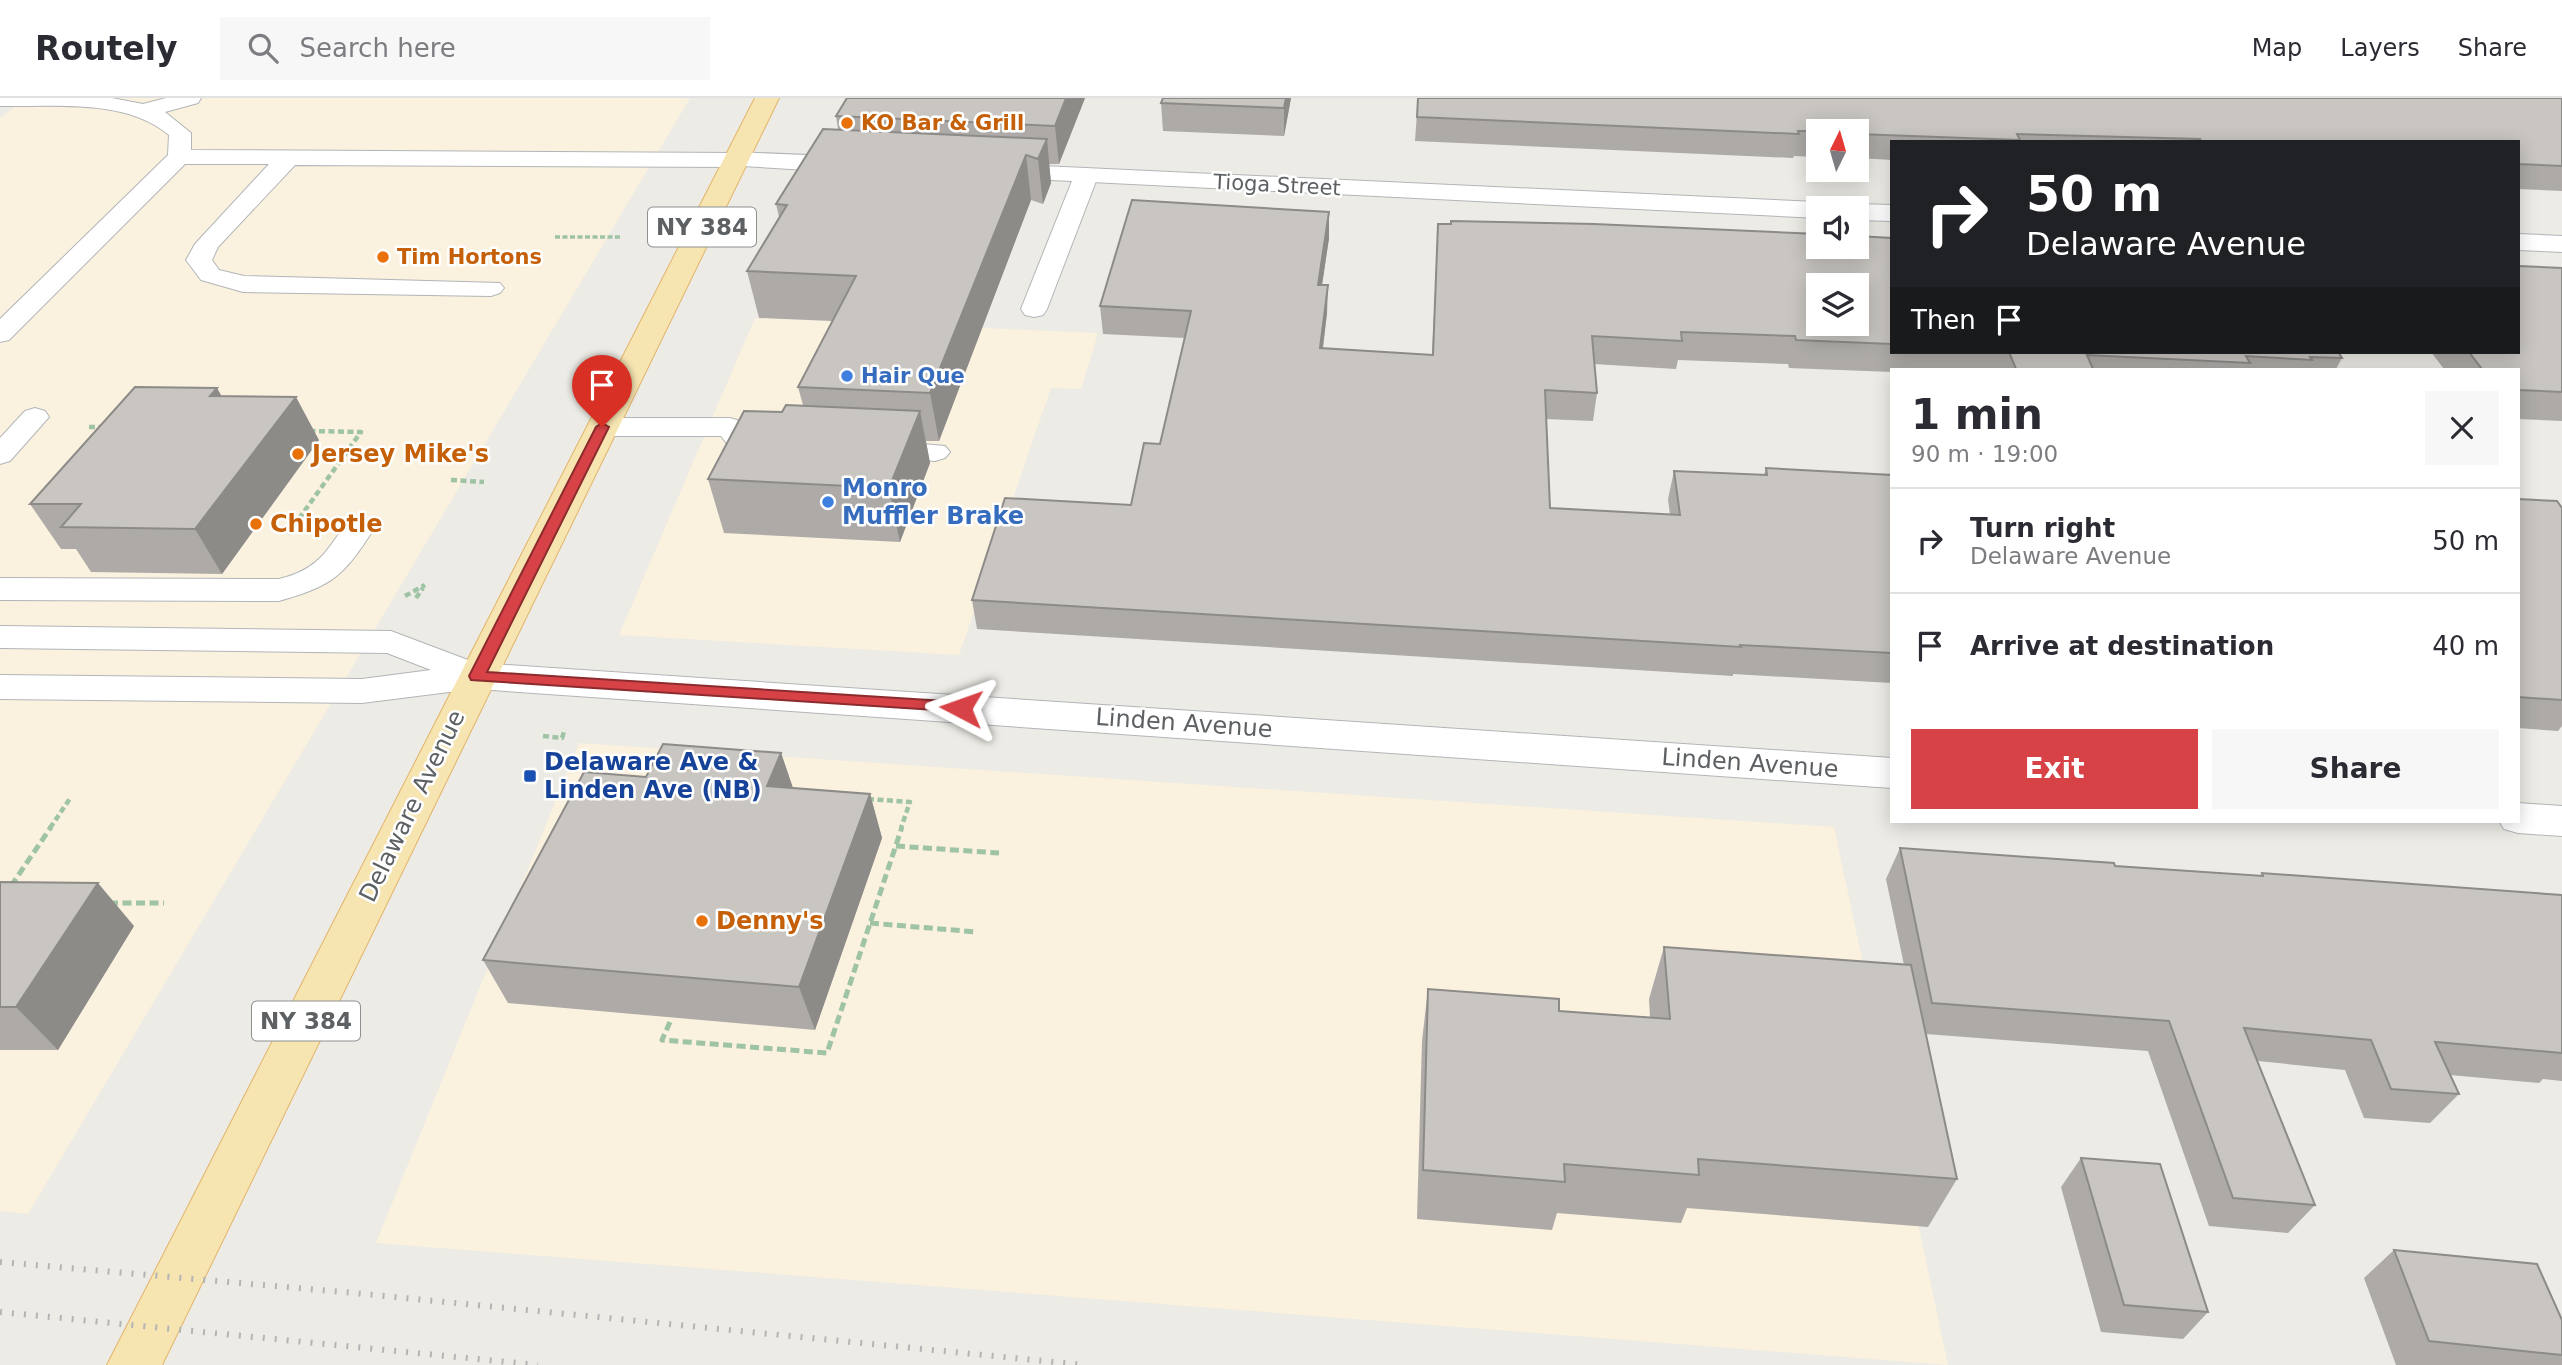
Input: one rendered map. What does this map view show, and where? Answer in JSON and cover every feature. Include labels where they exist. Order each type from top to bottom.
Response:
[{"type":"main road","name":"Delaware Avenue","points":[[134,1365],[767,98]]},
{"type":"street","points":[[735,160],[877,166]]},
{"type":"street","name":"Tioga Street","points":[[975,171],[1806,209]]},
{"type":"street","points":[[1869,212],[1890,213]]},
{"type":"street","points":[[2520,242],[2562,244]]},
{"type":"street","name":"Linden Avenue","points":[[477,676],[1890,773]]},
{"type":"street","points":[[2520,818],[2562,821]]},
{"type":"lane","points":[[147,110],[190,98]]},
{"type":"lane","points":[[0,99],[99,100],[147,110],[166,120],[180,133],[179,157],[0,334]]},
{"type":"lane","points":[[179,157],[735,160]]},
{"type":"lane","points":[[289,157],[206,244],[200,260],[210,275],[243,284],[491,288]]},
{"type":"lane","points":[[1034,309],[1086,176]]},
{"type":"lane","points":[[0,455],[35,418]]},
{"type":"lane","points":[[602,427],[730,427],[741,443],[797,445]]},
{"type":"lane","points":[[852,448],[935,452]]},
{"type":"lane","points":[[0,589],[279,590],[310,581],[331,567],[358,530]]},
{"type":"lane","points":[[0,637],[390,642],[477,676]]},
{"type":"lane","points":[[0,687],[362,691],[477,676]]},
{"type":"path","points":[[555,237],[622,237]]},
{"type":"path","points":[[89,427],[114,428]]},
{"type":"path","points":[[288,535],[361,432],[306,431]]},
{"type":"path","points":[[451,480],[484,482]]},
{"type":"path","points":[[320,489],[331,489]]},
{"type":"path","points":[[416,598],[425,585]]},
{"type":"path","points":[[543,736],[562,738]]},
{"type":"path","points":[[7,892],[71,797]]},
{"type":"path","points":[[670,1022],[662,1040],[827,1053],[910,802],[859,799]]},
{"type":"path","points":[[895,846],[999,853]]},
{"type":"path","points":[[96,902],[164,903]]},
{"type":"path","points":[[870,923],[977,932]]},
{"type":"shaded area","points":[[27,98],[690,98],[28,1214],[0,1211],[0,118]]},
{"type":"shaded area","points":[[755,318],[1098,333],[1081,389],[1051,388],[959,655],[619,635]]},
{"type":"shaded area","points":[[579,743],[1834,827],[1948,1365],[376,1243]]},
{"type":"building","points":[[847,98],[1066,98],[1055,126],[836,116]]},
{"type":"building","points":[[1163,98],[1286,98],[1284,108],[1161,103]]},
{"type":"building","points":[[1418,98],[2562,98],[2562,166],[2520,164],[2520,140],[2201,140],[2017,134],[2020,140],[1869,134],[1869,119],[1806,119],[1806,131],[1798,131],[1799,134],[1417,117]]},
{"type":"building","points":[[823,129],[1047,139],[1038,159],[1026,155],[930,393],[798,387],[856,276],[747,271],[787,205],[776,204]]},
{"type":"building","points":[[1132,200],[1329,212],[1318,285],[1328,285],[1320,348],[1433,355],[1438,224],[1451,224],[1451,221],[1594,224],[1806,233],[1806,259],[1869,259],[1869,237],[1890,238],[1890,344],[1796,340],[1795,336],[1681,332],[1682,341],[1592,336],[1597,393],[1545,390],[1550,508],[1680,515],[1674,471],[1767,475],[1766,468],[1890,475],[1890,653],[1740,645],[1741,647],[972,600],[1005,498],[1131,505],[1144,443],[1160,444],[1191,311],[1100,306]]},
{"type":"building","points":[[2520,266],[2562,268],[2562,392],[2520,390],[2520,368],[2481,368],[2471,354],[2520,354]]},
{"type":"building","points":[[2010,354],[2339,354],[2342,358],[2310,357],[2312,360],[2246,356],[2250,363],[2087,355],[2093,368],[2016,368]]},
{"type":"building","points":[[135,387],[217,388],[210,396],[296,397],[195,529],[61,527],[81,504],[30,504]]},
{"type":"building","points":[[786,405],[920,411],[889,488],[708,479],[744,411],[782,412]]},
{"type":"building","points":[[2520,499],[2557,501],[2562,508],[2562,700],[2520,697]]},
{"type":"building","name":"Denny's","points":[[663,744],[781,753],[767,786],[870,794],[799,987],[483,960],[584,772],[646,777]]},
{"type":"building","points":[[1900,848],[2114,863],[2115,866],[2263,876],[2262,873],[2562,895],[2562,1053],[2435,1042],[2459,1094],[2391,1089],[2371,1040],[2244,1028],[2315,1205],[2233,1198],[2169,1021],[1932,1003]]},
{"type":"building","points":[[0,882],[98,883],[16,1007],[0,1007]]},
{"type":"building","points":[[1664,947],[1911,965],[1957,1179],[1698,1159],[1699,1175],[1564,1164],[1565,1182],[1423,1170],[1428,989],[1559,999],[1559,1011],[1670,1019]]},
{"type":"building","points":[[2081,1158],[2160,1164],[2208,1312],[2124,1305]]},
{"type":"building","points":[[2394,1250],[2537,1264],[2562,1320],[2562,1355],[2429,1341]]},
{"type":"railway","points":[[0,1262],[354,1293],[1085,1365]]},
{"type":"railway","points":[[0,1312],[538,1365]]},
{"type":"place","name":"KO Bar & Grill","points":[[847,123]]},
{"type":"place","name":"Tim Hortons","points":[[383,257]]},
{"type":"place","name":"Hair Que","points":[[847,376]]},
{"type":"place","name":"Jersey Mike's","points":[[298,454]]},
{"type":"place","name":"Monro Muffler Brake","points":[[828,502]]},
{"type":"place","name":"Chipotle","points":[[256,524]]},
{"type":"place","name":"Delaware Ave & Linden Ave (NB)","points":[[530,776]]},
{"type":"place","name":"Denny's","points":[[702,921]]},
{"type":"route","points":[[602,427],[477,676],[961,708]]}]
